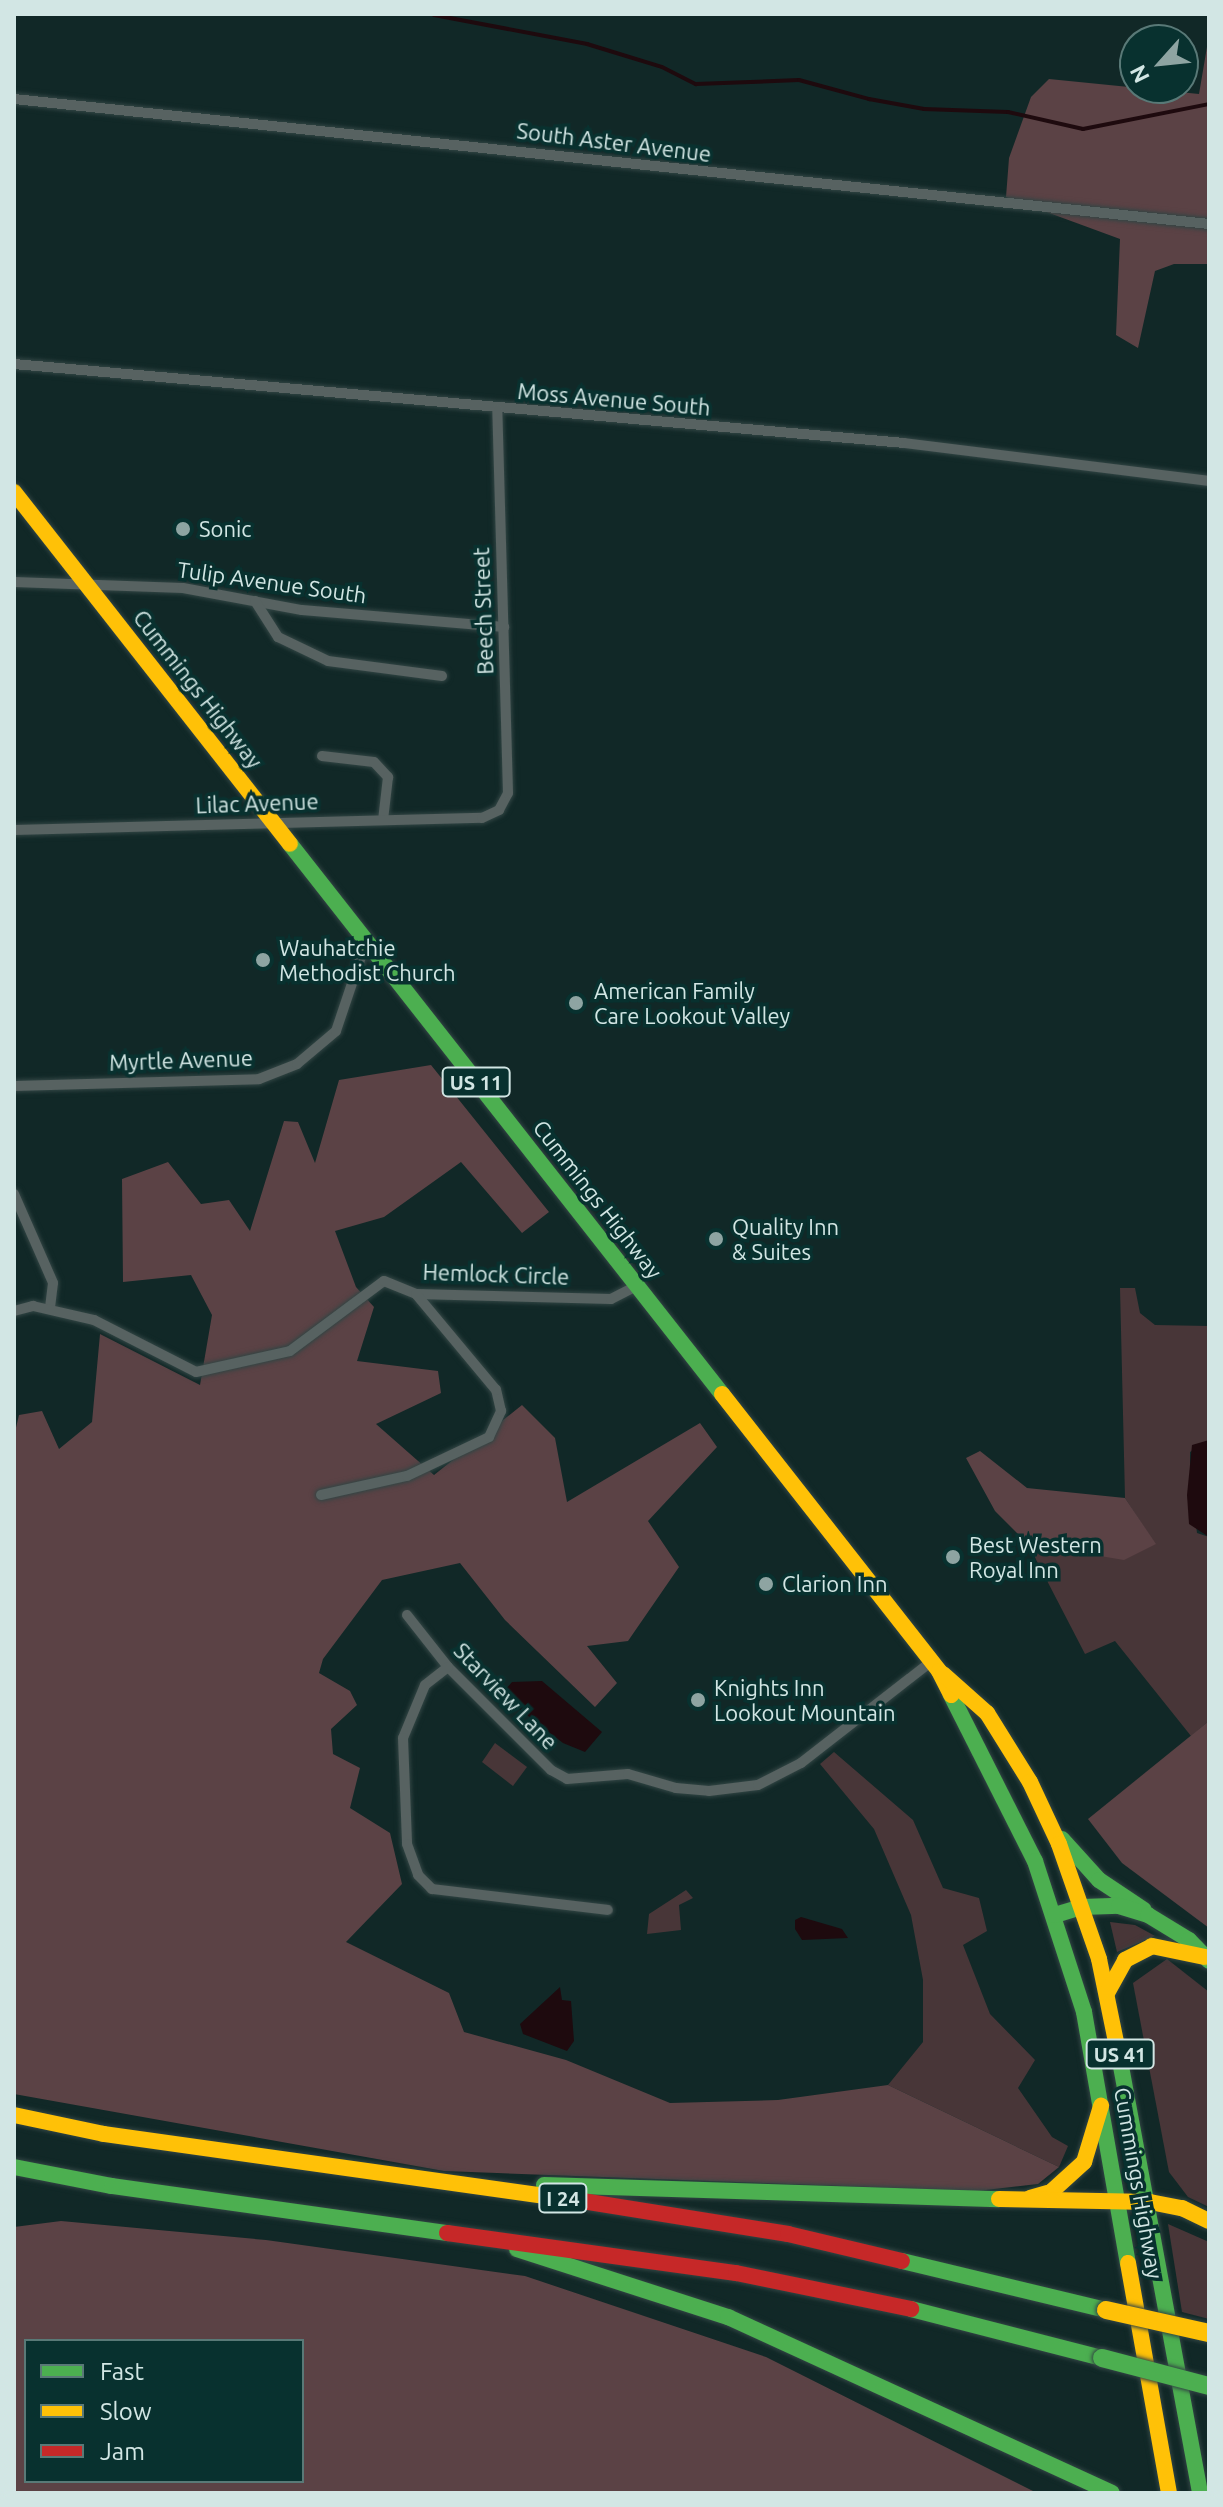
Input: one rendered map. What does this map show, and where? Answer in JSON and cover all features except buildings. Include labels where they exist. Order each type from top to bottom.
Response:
[{"type":"main road","name":"Cummings Highway","points":[[14,492],[935,1666],[987,1713],[1048,1822],[1082,1907],[1107,1993],[1150,2202],[1200,2493]]},
{"type":"main road","name":"Cummings Highway","points":[[935,1666],[1035,1861],[1084,2012],[1169,2493]]},
{"type":"main road","points":[[1048,1822],[1099,1880],[1207,1959]]},
{"type":"main road","points":[[1055,1915],[1082,1907],[1119,1906],[1161,1923]]},
{"type":"main road","points":[[1107,1993],[1125,1960],[1152,1946],[1207,1959]]},
{"type":"main road","points":[[1018,2201],[1051,2192],[1084,2162],[1101,2106]]},
{"type":"main road","name":"I 24","points":[[14,2115],[104,2134],[788,2234],[1209,2334]]},
{"type":"main road","name":"I 24","points":[[14,2167],[112,2186],[449,2229],[736,2273],[947,2316],[1209,2386]]},
{"type":"main road","points":[[426,2179],[1120,2205],[1150,2202],[1182,2208],[1209,2221]]},
{"type":"main road","points":[[449,2229],[728,2317],[1112,2493]]},
{"type":"street","name":"South Aster Avenue","points":[[14,99],[1209,224]]},
{"type":"street","name":"Moss Avenue South","points":[[14,364],[904,443],[1209,481]]},
{"type":"street","name":"Beech Street","points":[[497,409],[508,793],[499,810]]},
{"type":"street","name":"Tulip Avenue South","points":[[14,582],[83,581],[183,588],[255,601],[504,627]]},
{"type":"street","points":[[255,601],[278,637],[328,661],[442,676]]},
{"type":"street","points":[[322,756],[374,762],[388,777],[383,820]]},
{"type":"street","name":"Lilac Avenue","points":[[14,830],[482,818],[499,810]]},
{"type":"street","name":"Myrtle Avenue","points":[[14,1086],[259,1079],[297,1064],[336,1031],[366,942]]},
{"type":"street","points":[[14,1194],[53,1283],[50,1309]]},
{"type":"street","name":"Hemlock Circle","points":[[14,1311],[33,1306],[50,1309],[116,1329],[176,1366],[196,1372],[290,1351],[384,1281],[416,1294],[611,1299],[635,1287]]},
{"type":"street","points":[[321,1495],[407,1476],[489,1437],[501,1411],[496,1390],[416,1294]]},
{"type":"street","name":"Starview Lane","points":[[407,1615],[448,1667],[551,1770],[567,1779],[628,1774],[709,1791],[758,1785],[782,1775],[935,1666]]},
{"type":"street","points":[[448,1667],[425,1685],[403,1738],[407,1844],[418,1875],[432,1889],[608,1910]]},
{"type":"shaded area","points":[[1209,35],[1209,264],[1174,264],[1155,271],[1138,348],[1116,335],[1120,239],[1006,197],[1009,158],[1031,97],[1049,79],[1119,86],[1119,104],[1199,104]]},
{"type":"shaded area","points":[[431,1065],[549,1212],[522,1233],[461,1162],[384,1217],[335,1231],[356,1287],[374,1307],[357,1361],[438,1371],[441,1393],[376,1424],[434,1475],[522,1405],[555,1438],[567,1502],[700,1423],[717,1447],[648,1521],[679,1567],[628,1641],[587,1646],[617,1683],[595,1707],[505,1620],[460,1563],[382,1580],[323,1659],[319,1673],[350,1691],[357,1705],[331,1729],[333,1754],[360,1768],[350,1808],[390,1833],[402,1884],[346,1942],[449,1993],[464,2032],[566,2060],[670,2103],[778,2100],[888,2085],[1059,2167],[1038,2184],[977,2191],[444,2171],[14,2094],[14,1436],[19,1415],[42,1411],[59,1449],[92,1422],[100,1334],[200,1385],[212,1315],[191,1275],[123,1282],[122,1179],[168,1162],[201,1204],[229,1200],[250,1231],[284,1121],[298,1122],[315,1163],[339,1080]]},
{"type":"shaded area","points":[[1120,1288],[1135,1288],[1140,1313],[1155,1325],[1209,1326],[1209,1440],[1190,1452],[1190,1471],[1197,1533],[1209,1537],[1209,1721],[1191,1736],[1115,1641],[1085,1654],[1028,1544],[1072,1553],[1155,1544],[1125,1498]]},
{"type":"shaded area","points":[[1209,1440],[1209,1537],[1189,1524],[1187,1495],[1192,1445]]},
{"type":"shaded area","points":[[980,1451],[1027,1488],[1125,1498],[1156,1544],[1124,1560],[1028,1544],[995,1511],[966,1458]]},
{"type":"shaded area","points":[[542,1681],[602,1732],[585,1752],[563,1743],[509,1701],[506,1689],[512,1682]]},
{"type":"shaded area","points":[[1209,1721],[1209,1928],[1122,1863],[1088,1819]]},
{"type":"shaded area","points":[[495,1743],[527,1767],[513,1786],[482,1762]]},
{"type":"shaded area","points":[[834,1752],[913,1820],[943,1888],[979,1898],[987,1931],[963,1945],[990,2014],[1035,2060],[1018,2088],[1052,2137],[1068,2146],[1059,2167],[888,2085],[923,2042],[923,1980],[911,1915],[874,1829],[820,1764]]},
{"type":"shaded area","points":[[686,1890],[693,1898],[679,1905],[681,1930],[647,1934],[649,1914]]},
{"type":"shaded area","points":[[801,1917],[842,1929],[848,1938],[802,1940],[795,1929],[795,1920]]},
{"type":"shaded area","points":[[1110,1922],[1135,1925],[1155,1936],[1117,1952]]},
{"type":"shaded area","points":[[1167,1959],[1209,1992],[1209,2207],[1188,2197],[1169,2172],[1133,1983]]},
{"type":"shaded area","points":[[560,1987],[562,2000],[571,2001],[574,2041],[567,2051],[523,2034],[520,2024]]},
{"type":"shaded area","points":[[61,2221],[266,2240],[525,2276],[766,2357],[1037,2493],[14,2493],[14,2227]]},
{"type":"shaded area","points":[[1168,2224],[1209,2242],[1209,2319],[1182,2312]]},
{"type":"waterway","points":[[434,15],[587,44],[662,67],[696,84],[799,80],[869,99],[924,109],[1008,112],[1083,129],[1209,104]]},
{"type":"traffic: fast","points":[[290,844],[722,1394]]},
{"type":"traffic: fast","points":[[951,1695],[1035,1861],[1084,2012],[1128,2263]]},
{"type":"traffic: fast","points":[[1062,1839],[1099,1880],[1144,1910]]},
{"type":"traffic: fast","points":[[1055,1915],[1082,1907],[1119,1906],[1148,1915],[1189,1940],[1209,1961]]},
{"type":"traffic: fast","points":[[1120,2061],[1200,2493]]},
{"type":"traffic: fast","points":[[14,2167],[112,2186],[447,2233]]},
{"type":"traffic: fast","points":[[544,2185],[999,2199]]},
{"type":"traffic: fast","points":[[517,2249],[728,2317],[1112,2493]]},
{"type":"traffic: fast","points":[[902,2261],[1106,2310]]},
{"type":"traffic: fast","points":[[911,2309],[1102,2358]]},
{"type":"traffic: fast","points":[[1102,2358],[1209,2386]]},
{"type":"traffic: slow","points":[[14,492],[290,844]]},
{"type":"traffic: slow","points":[[722,1394],[939,1671],[951,1695]]},
{"type":"traffic: slow","points":[[943,1674],[987,1713],[1030,1782],[1059,1844],[1099,1959],[1120,2061]]},
{"type":"traffic: slow","points":[[1107,1993],[1125,1960],[1152,1946],[1205,1957]]},
{"type":"traffic: slow","points":[[1030,2198],[1051,2192],[1084,2162],[1101,2106]]},
{"type":"traffic: slow","points":[[14,2115],[104,2134],[576,2200]]},
{"type":"traffic: slow","points":[[999,2199],[1150,2202],[1182,2208],[1209,2221]]},
{"type":"traffic: slow","points":[[1128,2263],[1169,2493]]},
{"type":"traffic: slow","points":[[1106,2310],[1209,2333]]},
{"type":"traffic: jam","points":[[576,2200],[788,2234],[902,2261]]},
{"type":"traffic: jam","points":[[447,2233],[736,2273],[911,2309]]},
{"type":"place","name":"Sonic","points":[[183,529]]},
{"type":"place","name":"Wauhatchie Methodist Church","points":[[263,960]]},
{"type":"place","name":"American Family Care Lookout Valley","points":[[576,1003]]},
{"type":"place","name":"Quality Inn & Suites","points":[[716,1239]]},
{"type":"place","name":"Best Western Royal Inn","points":[[953,1557]]},
{"type":"place","name":"Clarion Inn","points":[[766,1584]]},
{"type":"place","name":"Knights Inn Lookout Mountain","points":[[698,1700]]}]
